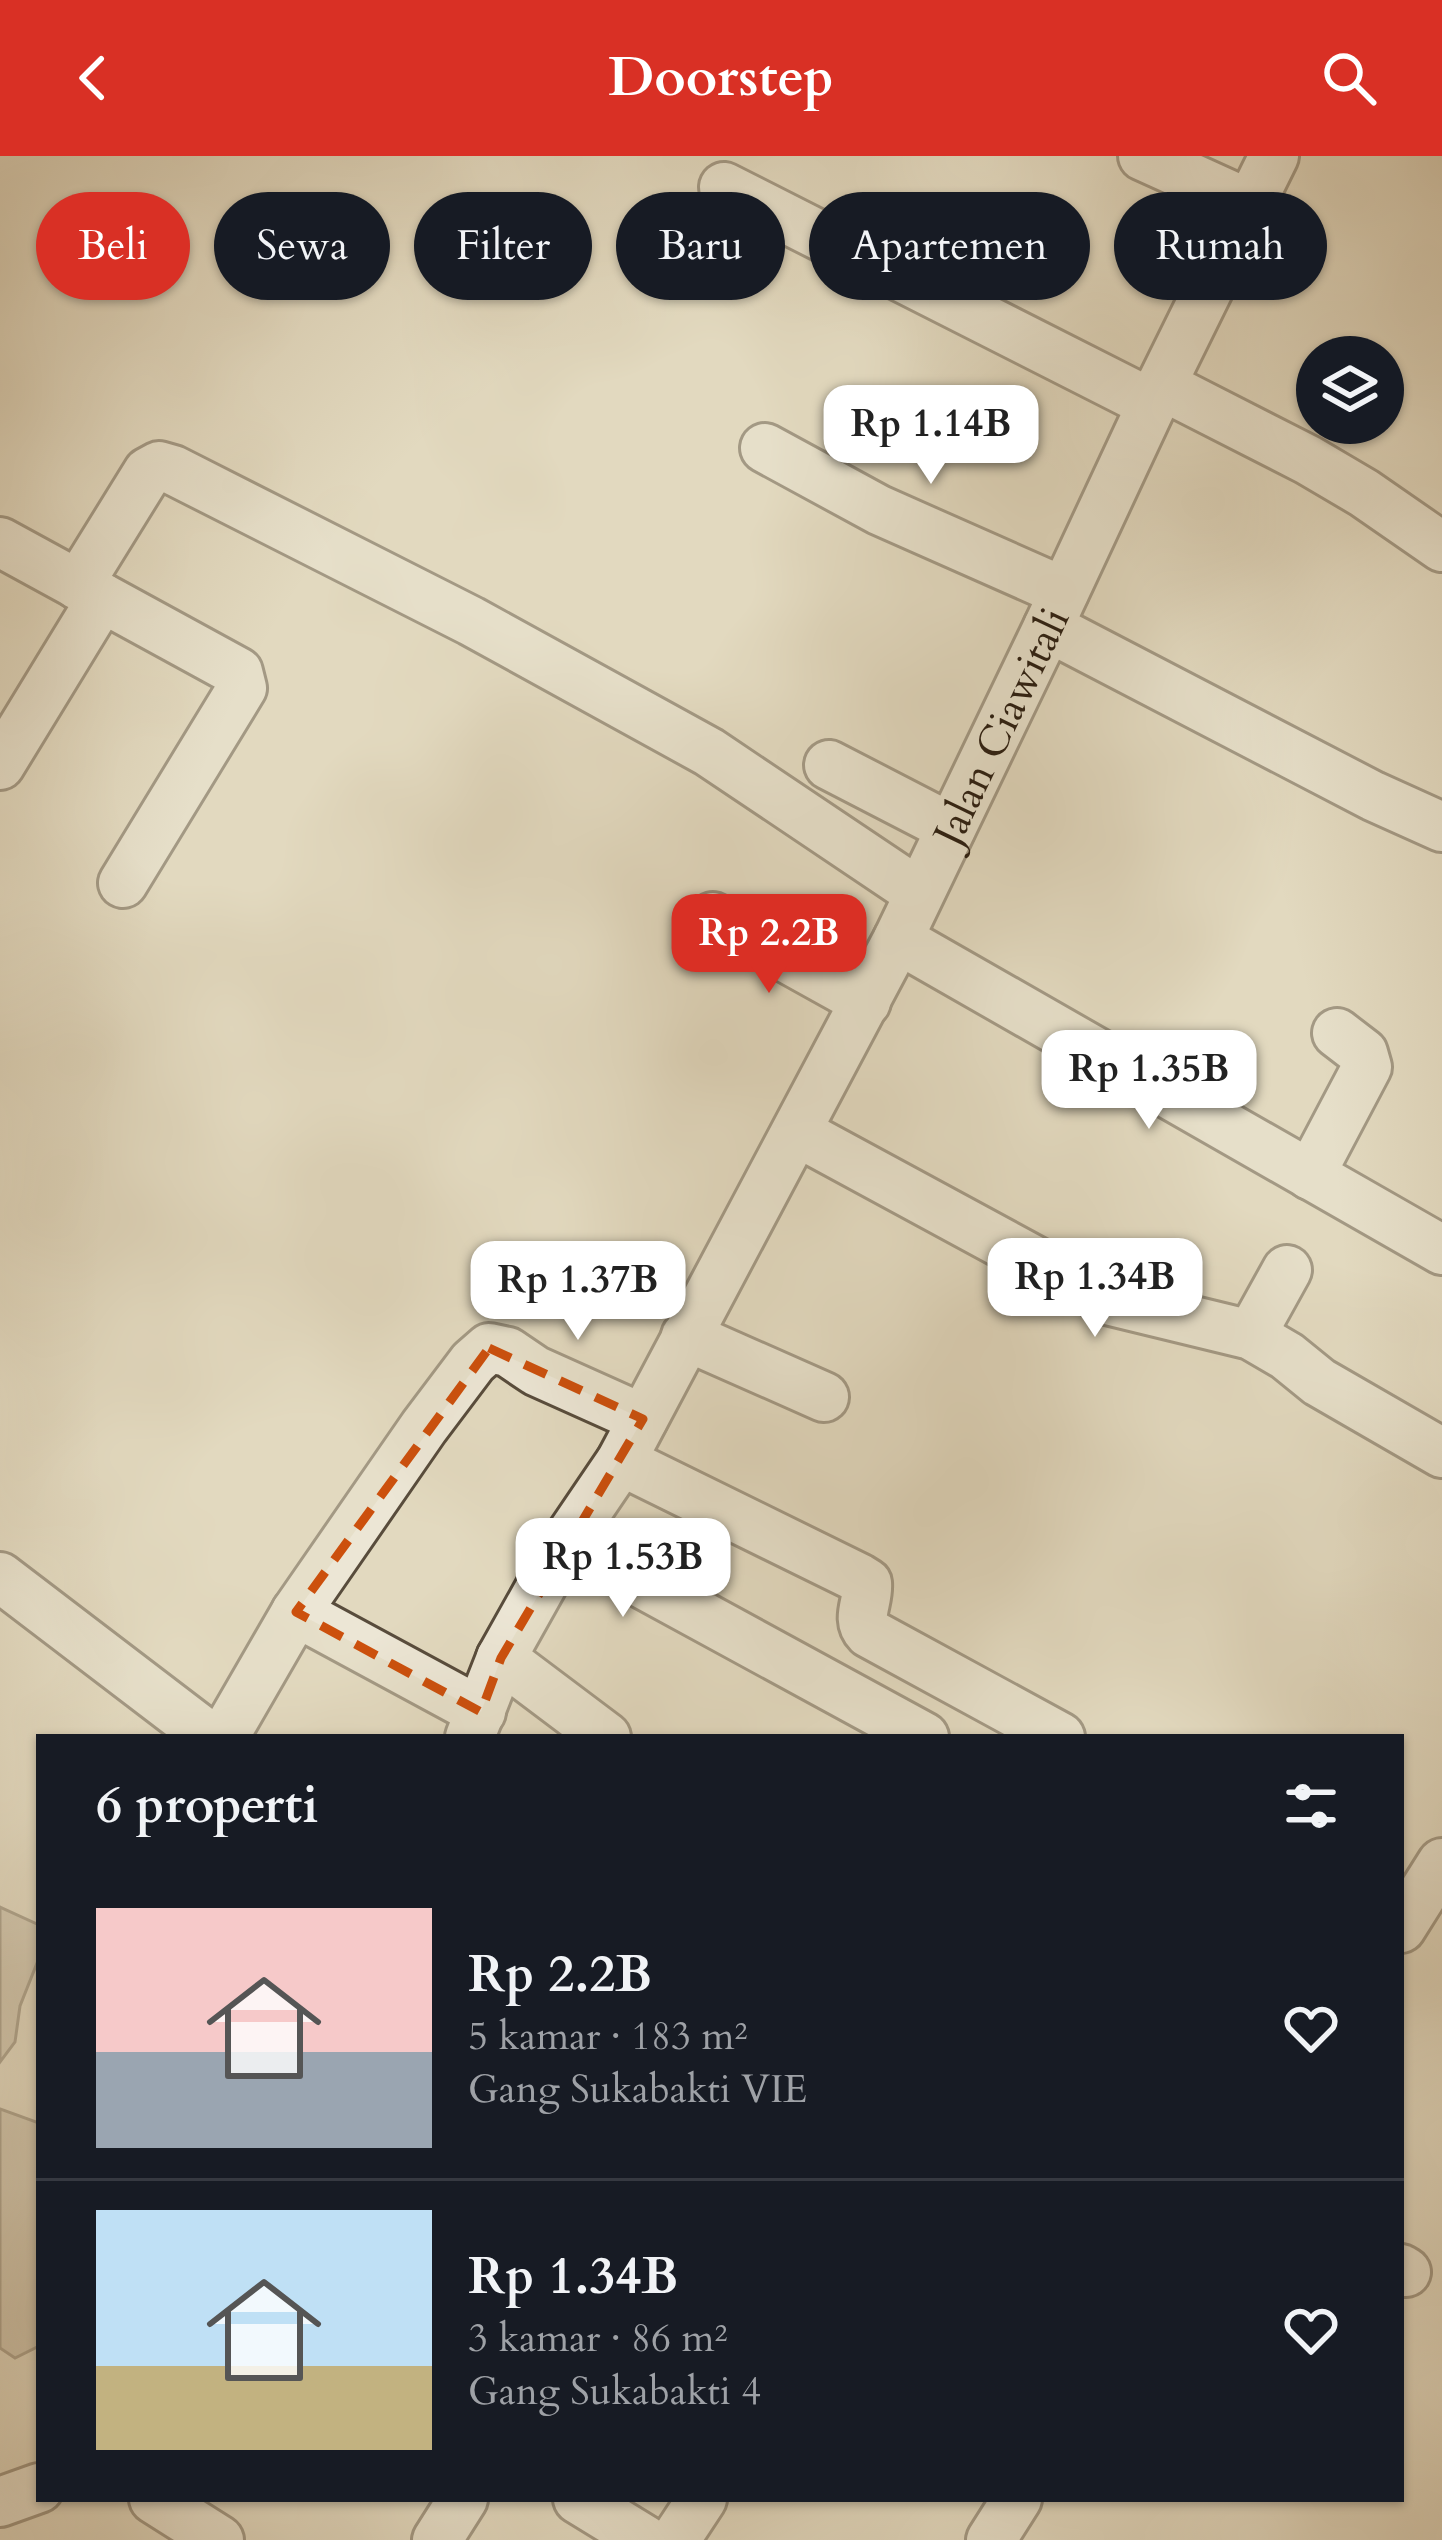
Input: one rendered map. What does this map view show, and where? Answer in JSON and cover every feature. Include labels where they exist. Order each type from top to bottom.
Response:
[{"type":"street","points":[[1143,156],[1222,192]]},
{"type":"street","name":"Jalan Ciawitali","points":[[1255,192],[1274,156]]},
{"type":"street","points":[[724,188],[1165,378],[1364,493],[1442,548]]},
{"type":"street","name":"Jalan Ciawitali","points":[[475,1725],[501,1658],[566,1542],[632,1440],[866,1002],[1203,300]]},
{"type":"street","points":[[765,448],[1056,609],[1373,796],[1442,827]]},
{"type":"street","points":[[0,765],[148,472],[159,466],[471,621],[709,752],[920,893]]},
{"type":"street","points":[[0,542],[238,672],[242,680],[242,688],[123,883]]},
{"type":"street","points":[[829,765],[951,828]]},
{"type":"street","points":[[713,916],[866,1002]]},
{"type":"street","points":[[898,939],[1442,1250]]},
{"type":"street","points":[[1310,1175],[1367,1067],[1363,1054],[1337,1033]]},
{"type":"street","points":[[796,1132],[1107,1300],[1251,1335],[1319,1382],[1442,1453]]},
{"type":"street","points":[[1251,1335],[1287,1270]]},
{"type":"street","points":[[686,1336],[824,1397]]},
{"type":"street","points":[[0,1577],[202,1732],[229,1728],[296,1612],[424,1427],[489,1348],[508,1352],[632,1440],[867,1583],[862,1619],[869,1633],[1032,1731]]},
{"type":"street","points":[[566,1542],[919,1734]]},
{"type":"street","points":[[296,1612],[475,1725]]},
{"type":"street","points":[[501,1658],[602,1734]]},
{"type":"street","points":[[0,2502],[36,2489]]},
{"type":"street","points":[[159,2502],[218,2540]]},
{"type":"street","points":[[437,2540],[461,2502]]},
{"type":"street","points":[[583,2502],[645,2540]]},
{"type":"street","points":[[675,2540],[700,2502]]},
{"type":"street","points":[[991,2540],[1015,2502]]},
{"type":"highlighted area","points":[[489,1348],[643,1419],[501,1658],[481,1712],[296,1612]]},
{"type":"shaded area","points":[[0,1907],[36,1924],[36,1966],[20,2006],[15,2042],[0,2062]]},
{"type":"shaded area","points":[[0,2109],[36,2122],[36,2348],[15,2358],[0,2348]]}]
